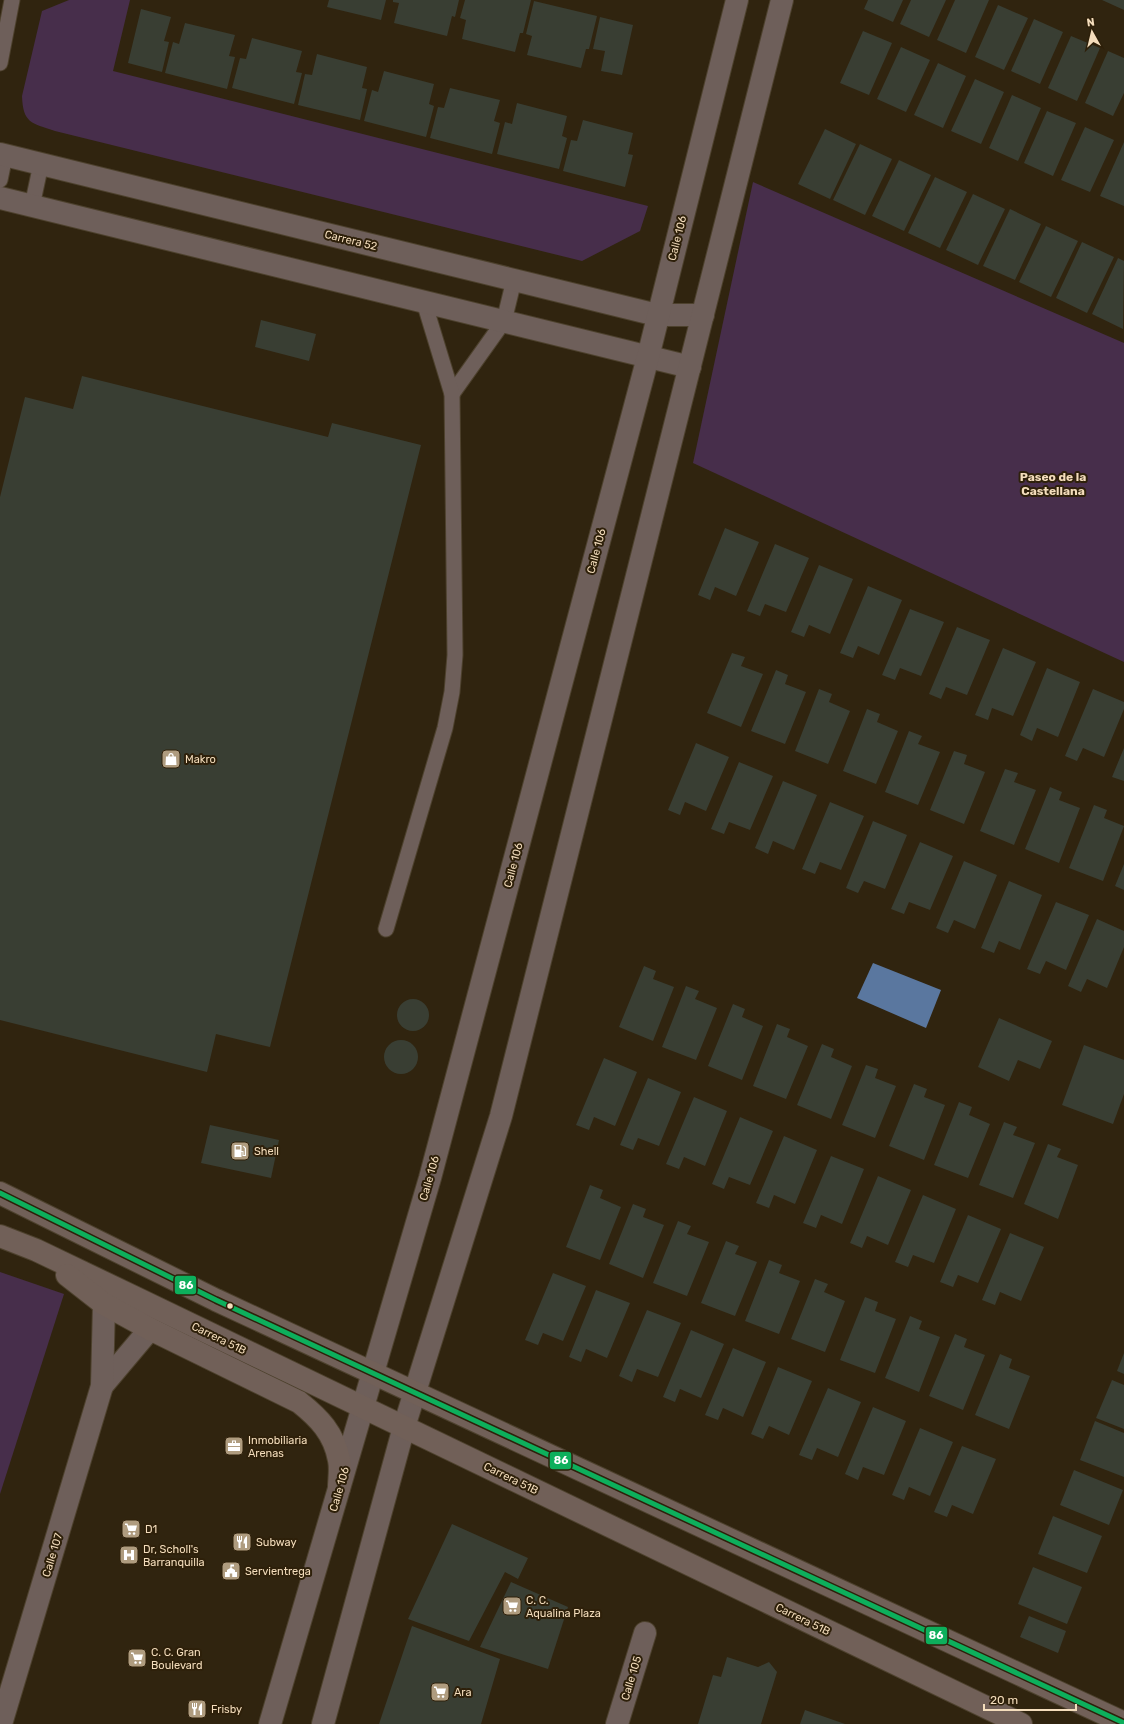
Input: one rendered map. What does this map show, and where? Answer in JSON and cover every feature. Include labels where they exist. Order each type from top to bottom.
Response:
[{"type":"main road","points":[[0,1193],[216,1300],[1124,1723]]},
{"type":"main road","name":"Carrera 51B","points":[[0,1236],[36,1250],[1021,1724]]},
{"type":"main road","points":[[36,1250],[104,1304],[150,1329],[299,1402],[318,1418],[332,1439],[339,1460],[339,1488]]},
{"type":"street","name":"Calle 106","points":[[270,1724],[432,1170],[648,357],[657,315],[737,0]]},
{"type":"street","points":[[323,1724],[404,1427],[501,1116],[782,0]]},
{"type":"street","name":"Carrera 52","points":[[3,155],[657,315],[703,315]]},
{"type":"street","points":[[0,198],[690,367]]},
{"type":"street","name":"Calle 107","points":[[1,1724],[102,1386],[104,1304]]},
{"type":"street","name":"Calle 107","points":[[102,1386],[150,1329]]},
{"type":"street","name":"Calle 105","points":[[617,1724],[644,1633]]},
{"type":"lane","points":[[0,63],[12,0]]},
{"type":"lane","points":[[0,180],[3,155]]},
{"type":"lane","points":[[32,206],[41,164]]},
{"type":"lane","points":[[452,394],[504,322],[514,280]]},
{"type":"lane","points":[[386,929],[445,728],[452,692],[455,654],[452,394],[424,302]]},
{"type":"shaded area","points":[[69,0],[130,0],[113,71],[648,206],[640,231],[582,261],[55,131],[34,124],[24,112],[22,96],[42,11]]},
{"type":"shaded area","points":[[753,182],[1124,343],[1124,662],[693,463]]},
{"type":"shaded area","points":[[0,1272],[64,1294],[0,1494]]},
{"type":"water","points":[[873,963],[941,990],[926,1028],[857,998]]},
{"type":"building","points":[[329,0],[386,0],[381,20],[327,7]]},
{"type":"building","points":[[393,0],[459,0],[455,17],[452,16],[447,36],[394,23],[399,3],[393,2]]},
{"type":"building","points":[[465,0],[531,0],[523,33],[520,33],[515,52],[462,39],[466,20],[460,18]]},
{"type":"building","points":[[868,0],[903,0],[893,22],[864,9]]},
{"type":"building","points":[[911,0],[946,0],[929,37],[900,24]]},
{"type":"building","points":[[955,0],[989,0],[966,53],[937,40]]},
{"type":"building","points":[[1102,0],[1124,0],[1124,10]]},
{"type":"building","points":[[534,1],[597,16],[589,49],[586,49],[581,68],[527,55],[532,36],[526,34]]},
{"type":"building","points":[[998,5],[1028,18],[1004,70],[975,57]]},
{"type":"building","points":[[141,9],[171,17],[164,41],[169,42],[162,72],[128,63]]},
{"type":"building","points":[[600,17],[633,25],[622,75],[601,71],[605,51],[593,49]]},
{"type":"building","points":[[1034,19],[1063,32],[1040,84],[1011,71]]},
{"type":"building","points":[[185,23],[235,35],[229,56],[235,57],[227,89],[165,73],[173,42],[179,44]]},
{"type":"building","points":[[863,31],[892,43],[869,95],[840,83]]},
{"type":"building","points":[[1071,36],[1100,48],[1077,101],[1048,88]]},
{"type":"building","points":[[252,38],[302,51],[296,72],[302,73],[294,104],[232,88],[240,58],[246,59]]},
{"type":"building","points":[[901,47],[930,60],[906,112],[877,99]]},
{"type":"building","points":[[1108,51],[1124,58],[1124,93],[1113,116],[1085,103]]},
{"type":"building","points":[[317,54],[367,67],[362,88],[367,89],[360,120],[298,105],[305,74],[312,75]]},
{"type":"building","points":[[938,63],[966,76],[943,128],[914,115]]},
{"type":"building","points":[[384,71],[434,84],[429,104],[434,106],[426,137],[364,121],[372,90],[378,92]]},
{"type":"building","points":[[975,79],[1004,92],[981,144],[951,131]]},
{"type":"building","points":[[450,88],[500,100],[494,121],[500,123],[492,154],[430,138],[438,107],[444,108]]},
{"type":"building","points":[[1012,95],[1041,108],[1018,161],[989,148]]},
{"type":"building","points":[[517,103],[567,116],[562,136],[567,138],[559,169],[497,154],[505,122],[512,124]]},
{"type":"building","points":[[1047,111],[1076,123],[1053,176],[1024,163]]},
{"type":"building","points":[[583,120],[633,133],[628,154],[633,155],[625,187],[563,171],[571,140],[577,141]]},
{"type":"building","points":[[1085,127],[1114,140],[1090,192],[1061,180]]},
{"type":"building","points":[[825,129],[856,144],[830,199],[798,184]]},
{"type":"building","points":[[1124,142],[1124,206],[1100,196]]},
{"type":"building","points":[[860,144],[892,159],[865,215],[833,200]]},
{"type":"building","points":[[899,160],[931,175],[904,231],[872,216]]},
{"type":"building","points":[[935,177],[967,192],[940,248],[908,233]]},
{"type":"building","points":[[973,194],[1005,209],[978,265],[946,250]]},
{"type":"building","points":[[1010,209],[1041,224],[1015,280],[983,266]]},
{"type":"building","points":[[1046,226],[1078,241],[1051,297],[1019,282]]},
{"type":"building","points":[[1082,242],[1114,257],[1087,313],[1056,298]]},
{"type":"building","points":[[1118,258],[1124,261],[1123,329],[1092,314]]},
{"type":"building","points":[[261,320],[316,334],[309,361],[255,347]]},
{"type":"building","name":"Makro","points":[[82,376],[328,437],[332,423],[421,445],[270,1047],[216,1034],[207,1072],[0,1020],[0,497],[25,397],[73,409]]},
{"type":"building","points":[[725,528],[759,542],[736,596],[715,587],[710,600],[698,595]]},
{"type":"building","points":[[775,544],[809,558],[786,612],[765,604],[760,616],[747,611]]},
{"type":"building","points":[[819,565],[853,579],[830,634],[809,625],[804,637],[791,632]]},
{"type":"building","points":[[868,586],[902,600],[879,655],[858,646],[853,658],[840,653]]},
{"type":"building","points":[[910,609],[944,622],[921,676],[900,668],[895,680],[882,675]]},
{"type":"building","points":[[957,627],[990,640],[967,695],[946,687],[941,699],[929,694]]},
{"type":"building","points":[[1003,648],[1036,662],[1013,716],[992,708],[988,720],[975,715]]},
{"type":"building","points":[[732,653],[745,657],[741,666],[763,674],[741,727],[707,713]]},
{"type":"building","points":[[1047,668],[1080,682],[1058,737],[1037,728],[1032,741],[1020,735]]},
{"type":"building","points":[[776,670],[788,675],[785,684],[806,692],[785,744],[751,731]]},
{"type":"building","points":[[819,689],[832,694],[829,702],[850,711],[828,764],[795,751]]},
{"type":"building","points":[[1093,689],[1124,702],[1124,709],[1104,757],[1083,748],[1077,761],[1065,756]]},
{"type":"building","points":[[867,709],[880,714],[877,722],[898,731],[876,784],[843,771]]},
{"type":"building","points":[[909,731],[922,736],[918,744],[940,752],[918,805],[885,792]]},
{"type":"building","points":[[696,743],[729,757],[706,811],[685,802],[680,815],[668,810]]},
{"type":"building","points":[[1124,748],[1124,781],[1112,777]]},
{"type":"building","points":[[954,751],[967,755],[964,764],[985,772],[964,824],[930,810]]},
{"type":"building","points":[[739,762],[773,776],[750,830],[729,822],[724,834],[711,829]]},
{"type":"building","points":[[1005,769],[1018,773],[1014,782],[1036,790],[1014,845],[980,831]]},
{"type":"building","points":[[783,781],[817,795],[794,850],[773,841],[768,854],[755,848]]},
{"type":"building","points":[[1050,787],[1062,792],[1059,800],[1080,808],[1059,863],[1025,849]]},
{"type":"building","points":[[830,802],[864,816],[841,870],[820,862],[815,874],[802,869]]},
{"type":"building","points":[[1094,805],[1107,810],[1104,818],[1124,826],[1103,881],[1069,868]]},
{"type":"building","points":[[873,821],[907,835],[885,889],[864,881],[858,893],[846,888]]},
{"type":"building","points":[[920,842],[953,856],[930,910],[909,902],[904,914],[891,909]]},
{"type":"building","points":[[964,861],[997,875],[975,929],[954,920],[948,933],[936,928]]},
{"type":"building","points":[[1124,864],[1124,890],[1115,886]]},
{"type":"building","points":[[1009,881],[1042,895],[1020,950],[999,941],[994,953],[981,948]]},
{"type":"building","points":[[1056,902],[1089,915],[1066,970],[1046,961],[1040,974],[1027,969]]},
{"type":"building","points":[[1097,919],[1124,931],[1124,947],[1107,988],[1087,979],[1081,992],[1068,986]]},
{"type":"building","points":[[644,966],[656,971],[653,979],[674,987],[653,1041],[619,1027]]},
{"type":"building","points":[[686,986],[699,991],[695,999],[717,1008],[696,1060],[662,1047]]},
{"type":"building","points":[[410,999],[416,999],[425,1003],[429,1015],[425,1027],[416,1031],[410,1031],[401,1027],[397,1018],[397,1012],[401,1003]]},
{"type":"building","points":[[733,1004],[745,1009],[742,1017],[763,1026],[742,1080],[708,1066]]},
{"type":"building","points":[[999,1018],[1052,1041],[1040,1069],[1018,1060],[1009,1081],[978,1067]]},
{"type":"building","points":[[777,1024],[790,1029],[787,1037],[808,1046],[786,1099],[753,1086]]},
{"type":"building","points":[[401,1040],[413,1045],[418,1057],[413,1069],[401,1074],[389,1069],[384,1057],[389,1045]]},
{"type":"building","points":[[822,1044],[834,1049],[831,1057],[852,1066],[831,1119],[797,1105]]},
{"type":"building","points":[[1084,1045],[1124,1060],[1124,1094],[1113,1124],[1062,1105]]},
{"type":"building","points":[[604,1058],[637,1072],[615,1126],[594,1117],[589,1130],[576,1125]]},
{"type":"building","points":[[866,1065],[878,1069],[875,1078],[896,1086],[875,1138],[842,1125]]},
{"type":"building","points":[[648,1078],[681,1092],[659,1146],[638,1138],[633,1150],[620,1145]]},
{"type":"building","points":[[914,1084],[927,1089],[924,1097],[945,1105],[924,1160],[889,1146]]},
{"type":"building","points":[[694,1097],[727,1111],[705,1166],[684,1157],[679,1169],[666,1164]]},
{"type":"building","points":[[959,1102],[972,1107],[969,1115],[990,1124],[968,1178],[934,1165]]},
{"type":"building","points":[[740,1117],[773,1131],[750,1185],[729,1177],[724,1189],[712,1184]]},
{"type":"building","points":[[1004,1122],[1017,1127],[1013,1135],[1035,1143],[1013,1198],[979,1185]]},
{"type":"building","name":"Shell","points":[[210,1125],[279,1140],[271,1178],[201,1163]]},
{"type":"building","points":[[784,1136],[817,1150],[795,1204],[774,1195],[769,1208],[756,1203]]},
{"type":"building","points":[[1048,1144],[1061,1149],[1057,1157],[1078,1165],[1058,1219],[1024,1204]]},
{"type":"building","points":[[831,1156],[864,1169],[842,1224],[821,1215],[816,1228],[803,1223]]},
{"type":"building","points":[[878,1176],[911,1190],[888,1245],[867,1236],[862,1248],[850,1243]]},
{"type":"building","points":[[590,1185],[603,1190],[600,1198],[621,1207],[600,1260],[566,1247]]},
{"type":"building","points":[[923,1195],[956,1209],[934,1263],[913,1255],[908,1267],[895,1262]]},
{"type":"building","points":[[633,1204],[646,1209],[643,1217],[664,1225],[643,1278],[609,1264]]},
{"type":"building","points":[[968,1215],[1001,1229],[978,1283],[958,1275],[953,1287],[940,1282]]},
{"type":"building","points":[[678,1221],[691,1226],[687,1234],[709,1242],[687,1296],[653,1283]]},
{"type":"building","points":[[1010,1233],[1044,1247],[1021,1301],[1000,1292],[995,1305],[982,1300]]},
{"type":"building","points":[[726,1241],[739,1246],[735,1254],[757,1262],[735,1316],[701,1303]]},
{"type":"building","points":[[769,1260],[782,1265],[779,1273],[800,1281],[779,1334],[745,1321]]},
{"type":"building","points":[[553,1273],[586,1286],[563,1341],[543,1333],[538,1345],[525,1340]]},
{"type":"building","points":[[815,1279],[828,1284],[824,1292],[845,1301],[825,1352],[791,1339]]},
{"type":"building","points":[[596,1290],[630,1303],[607,1358],[586,1349],[581,1362],[569,1357]]},
{"type":"building","points":[[865,1297],[878,1302],[875,1311],[896,1319],[875,1373],[840,1360]]},
{"type":"building","points":[[647,1310],[681,1323],[658,1377],[637,1369],[632,1382],[619,1376]]},
{"type":"building","points":[[910,1316],[922,1321],[919,1329],[940,1337],[919,1392],[885,1378]]},
{"type":"building","points":[[691,1330],[724,1344],[701,1398],[680,1389],[675,1402],[663,1397]]},
{"type":"building","points":[[955,1334],[967,1339],[964,1347],[985,1355],[963,1410],[929,1396]]},
{"type":"building","points":[[733,1348],[766,1362],[743,1417],[723,1408],[718,1420],[705,1415]]},
{"type":"building","points":[[1124,1353],[1124,1374],[1117,1371]]},
{"type":"building","points":[[1000,1354],[1012,1359],[1009,1368],[1030,1376],[1009,1429],[975,1415]]},
{"type":"building","points":[[778,1367],[812,1381],[789,1435],[769,1426],[763,1439],[751,1434]]},
{"type":"building","points":[[1112,1380],[1124,1385],[1124,1429],[1096,1418]]},
{"type":"building","points":[[828,1388],[861,1402],[838,1457],[817,1448],[812,1460],[799,1455]]},
{"type":"building","points":[[873,1407],[906,1421],[884,1475],[863,1467],[858,1480],[845,1474]]},
{"type":"building","points":[[1095,1421],[1124,1433],[1124,1477],[1080,1460]]},
{"type":"building","points":[[920,1428],[953,1442],[930,1496],[909,1487],[904,1500],[892,1495]]},
{"type":"building","points":[[962,1446],[996,1459],[973,1514],[952,1505],[947,1517],[934,1512]]},
{"type":"building","points":[[1074,1470],[1123,1490],[1109,1525],[1060,1505]]},
{"type":"building","points":[[1053,1516],[1102,1536],[1087,1573],[1038,1554]]},
{"type":"building","points":[[452,1524],[528,1558],[518,1579],[505,1572],[469,1641],[408,1619]]},
{"type":"building","points":[[1033,1567],[1082,1587],[1067,1624],[1018,1604]]},
{"type":"building","points":[[511,1582],[568,1607],[548,1669],[480,1647]]},
{"type":"building","points":[[1029,1616],[1066,1631],[1058,1653],[1020,1637]]},
{"type":"building","name":"Ara","points":[[412,1626],[500,1659],[481,1724],[379,1724]]},
{"type":"building","points":[[727,1657],[758,1667],[769,1662],[777,1672],[761,1724],[698,1724],[713,1675],[721,1677]]},
{"type":"building","points":[[805,1710],[845,1724],[800,1724]]},
{"type":"transit line","name":"86","points":[[0,1193],[216,1300],[1124,1723]]},
{"type":"place","name":"Makro","points":[[171,759]]},
{"type":"place","name":"Shell","points":[[240,1151]]},
{"type":"place","name":"Inmobiliaria Arenas","points":[[234,1446]]},
{"type":"place","name":"D1","points":[[131,1529]]},
{"type":"place","name":"Subway","points":[[242,1542]]},
{"type":"place","name":"Dr, Scholl's Barranquilla","points":[[129,1555]]},
{"type":"place","name":"Servientrega","points":[[231,1571]]},
{"type":"place","name":"C. C. Aqualina Plaza","points":[[512,1606]]},
{"type":"place","name":"C. C. Gran Boulevard","points":[[137,1658]]},
{"type":"place","name":"Ara","points":[[440,1692]]},
{"type":"place","name":"Frisby","points":[[197,1709]]},
{"type":"district","name":"Paseo de la Castellana","points":[[1053,484]]}]
